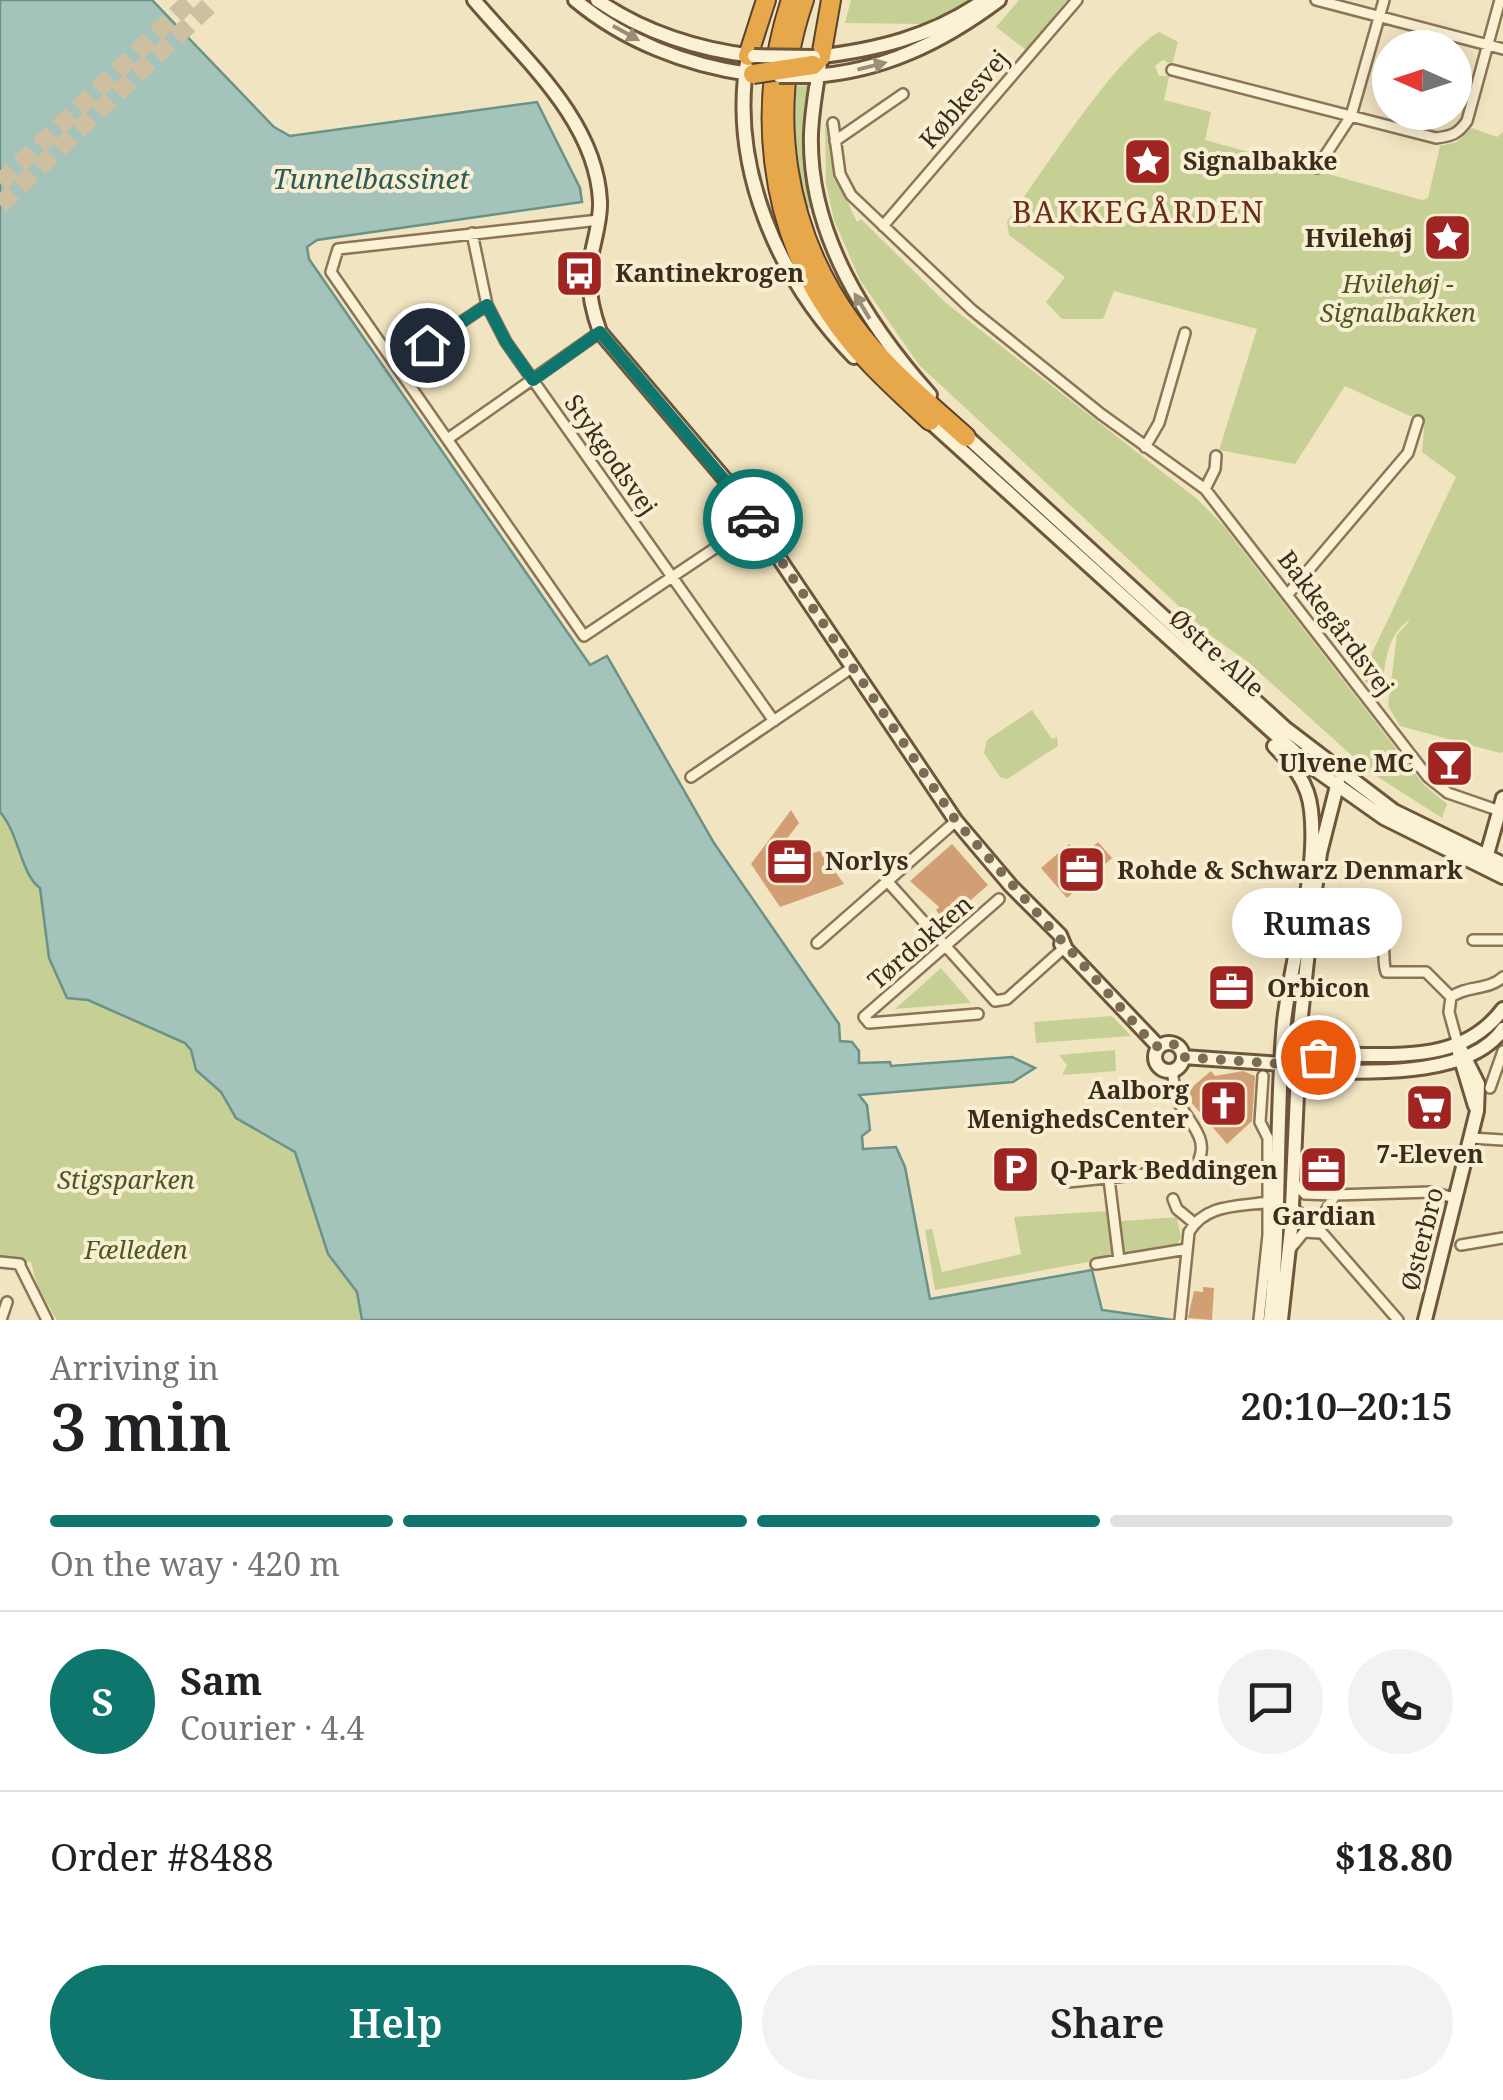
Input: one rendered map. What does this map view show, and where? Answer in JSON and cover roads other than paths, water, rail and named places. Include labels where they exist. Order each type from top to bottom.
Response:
[{"type":"highway","points":[[766,0],[750,67],[815,65],[831,0]]},
{"type":"highway","points":[[791,0],[776,62],[771,108],[778,189],[793,242],[816,292],[851,342],[930,421]]},
{"type":"highway","points":[[804,0],[789,54],[784,106],[786,158],[804,233],[825,280],[853,324],[884,360],[966,437]]},
{"type":"street","points":[[474,0],[555,94],[580,133],[598,184],[599,220],[589,274],[593,312],[600,332],[728,484],[956,821],[1044,923],[1054,940],[1065,947],[1158,1047]]},
{"type":"street","points":[[576,0],[617,28],[662,51],[750,67]]},
{"type":"street","points":[[598,0],[669,37],[750,67]]},
{"type":"street","points":[[815,65],[906,41],[963,15],[985,0]]},
{"type":"street","points":[[815,65],[871,67],[914,52],[956,30],[999,0]]},
{"type":"street","name":"Købkesvej","points":[[883,226],[1077,0]]},
{"type":"street","points":[[1316,0],[1503,50]]},
{"type":"street","points":[[1317,168],[1352,116],[1384,0]]},
{"type":"street","points":[[1172,70],[1436,138],[1457,134],[1468,122],[1500,0]]},
{"type":"street","name":"Østre Alle","points":[[815,65],[811,133],[814,176],[840,265],[884,339],[966,437],[1334,770],[1394,812],[1485,862],[1503,877]]},
{"type":"street","name":"Østre Alle","points":[[750,67],[748,156],[758,198],[780,258],[838,340],[878,381],[930,421],[1218,686],[1338,787],[1384,818],[1485,862],[1503,864]]},
{"type":"street","points":[[835,141],[903,94]]},
{"type":"street","name":"Bakkegårdsvej","points":[[833,122],[845,187],[883,226],[972,310],[1205,489],[1436,786],[1502,804]]},
{"type":"street","points":[[599,220],[338,249],[330,272],[584,636],[754,522]]},
{"type":"street","name":"Stykgodsvej","points":[[472,233],[487,305],[506,342],[774,721]]},
{"type":"street","points":[[397,366],[487,305]]},
{"type":"street","points":[[449,438],[600,332]]},
{"type":"street","points":[[1145,446],[1159,423],[1184,333]]},
{"type":"street","points":[[1288,593],[1408,453],[1418,422]]},
{"type":"street","points":[[1205,489],[1215,469],[1216,456]]},
{"type":"street","points":[[691,777],[854,667]]},
{"type":"street","points":[[1218,686],[1294,766],[1307,790],[1312,831],[1288,992],[1293,1063],[1293,1182],[1281,1320]]},
{"type":"street","points":[[1270,1320],[1293,1063],[1317,870],[1338,787],[1334,770]]},
{"type":"street","points":[[1485,862],[1499,833],[1502,804]]},
{"type":"street","points":[[818,943],[956,821]]},
{"type":"street","points":[[888,882],[1000,1002],[1065,947]]},
{"type":"street","name":"Tørdokken","points":[[978,1014],[868,1022],[864,1017],[999,898]]},
{"type":"street","points":[[1354,900],[1350,920],[1358,928],[1376,930],[1381,935],[1386,972],[1426,972],[1451,997],[1462,990],[1486,987],[1503,977]]},
{"type":"street","points":[[1473,940],[1503,940]]},
{"type":"street","name":"Østerbro","points":[[1425,1320],[1477,1111],[1449,1012],[1451,997]]},
{"type":"street","points":[[1462,1055],[1503,1009]]},
{"type":"street","points":[[1183,1057],[1420,1068],[1485,1048],[1503,1029]]},
{"type":"street","points":[[1158,1047],[1176,1045],[1183,1057]]},
{"type":"street","points":[[1158,1047],[1156,1062],[1163,1069],[1172,1070]]},
{"type":"street","points":[[1490,1088],[1503,1052]]},
{"type":"street","points":[[1068,1182],[1194,1169],[1202,1142],[1195,1124],[1176,1098],[1172,1070],[1183,1057]]},
{"type":"street","points":[[1259,1320],[1268,1202],[1268,1138],[1260,1122],[1263,1076]]},
{"type":"street","points":[[1472,1138],[1503,1140]]},
{"type":"street","points":[[1172,1174],[1172,1187]]},
{"type":"street","points":[[1109,1178],[1119,1260]]},
{"type":"street","points":[[1293,1182],[1305,1194],[1431,1192],[1455,1198]]},
{"type":"street","points":[[1318,1230],[1335,1195]]},
{"type":"street","points":[[1173,1200],[1177,1210],[1194,1223]]},
{"type":"street","points":[[1180,1317],[1194,1223],[1211,1211],[1268,1202]]},
{"type":"street","points":[[1292,1207],[1318,1230],[1398,1320]]},
{"type":"street","points":[[1289,1250],[1304,1232],[1318,1230]]},
{"type":"street","points":[[1461,1245],[1503,1238]]},
{"type":"street","points":[[1096,1264],[1187,1250]]},
{"type":"street","points":[[0,1262],[20,1263],[48,1320]]},
{"type":"street","points":[[2,1320],[7,1302]]},
{"type":"water","name":"Tunnelbassinet","points":[[0,0],[152,0],[274,127],[290,136],[537,102],[580,188],[582,202],[317,240],[307,247],[309,259],[590,665],[607,656],[714,843],[839,1024],[840,1041],[852,1042],[859,1051],[859,1063],[890,1062],[891,1066],[1012,1057],[1035,1068],[1013,1082],[859,1095],[867,1105],[870,1130],[862,1136],[863,1149],[896,1147],[905,1167],[930,1299],[1092,1270],[1102,1310],[1173,1320],[362,1320],[357,1292],[328,1254],[295,1152],[236,1118],[221,1092],[196,1070],[185,1043],[88,1000],[67,998],[49,958],[40,888],[28,874],[12,831],[0,812]]},
{"type":"tunnel","points":[[0,183],[191,0]]},
{"type":"tunnel","points":[[0,205],[215,0]]},
{"type":"place","name":"Signalbakke","points":[[1148,161]]},
{"type":"place","name":"Hvilehøj","points":[[1448,238]]},
{"type":"place","name":"Kantinekrogen","points":[[580,273]]},
{"type":"place","name":"Ulvene MC","points":[[1449,763]]},
{"type":"place","name":"Norlys","points":[[790,861]]},
{"type":"place","name":"Rohde & Schwarz Denmark","points":[[1082,870]]},
{"type":"place","name":"Orbicon","points":[[1232,988]]},
{"type":"place","name":"Rumas","points":[[1318,1057]]},
{"type":"place","name":"Aalborg MenighedsCenter","points":[[1224,1104]]},
{"type":"place","name":"7-Eleven","points":[[1430,1108]]},
{"type":"place","name":"Q-Park Beddingen","points":[[1015,1170]]},
{"type":"place","name":"Gardian","points":[[1324,1170]]},
{"type":"district","name":"BAKKEGÅRDEN","points":[[1139,213]]},
{"type":"park label","name":"Hvilehøj - Signalbakken","points":[[1398,298]]},
{"type":"park label","name":"Stigsparken","points":[[126,1180]]},
{"type":"park label","name":"Fælleden","points":[[136,1250]]}]
